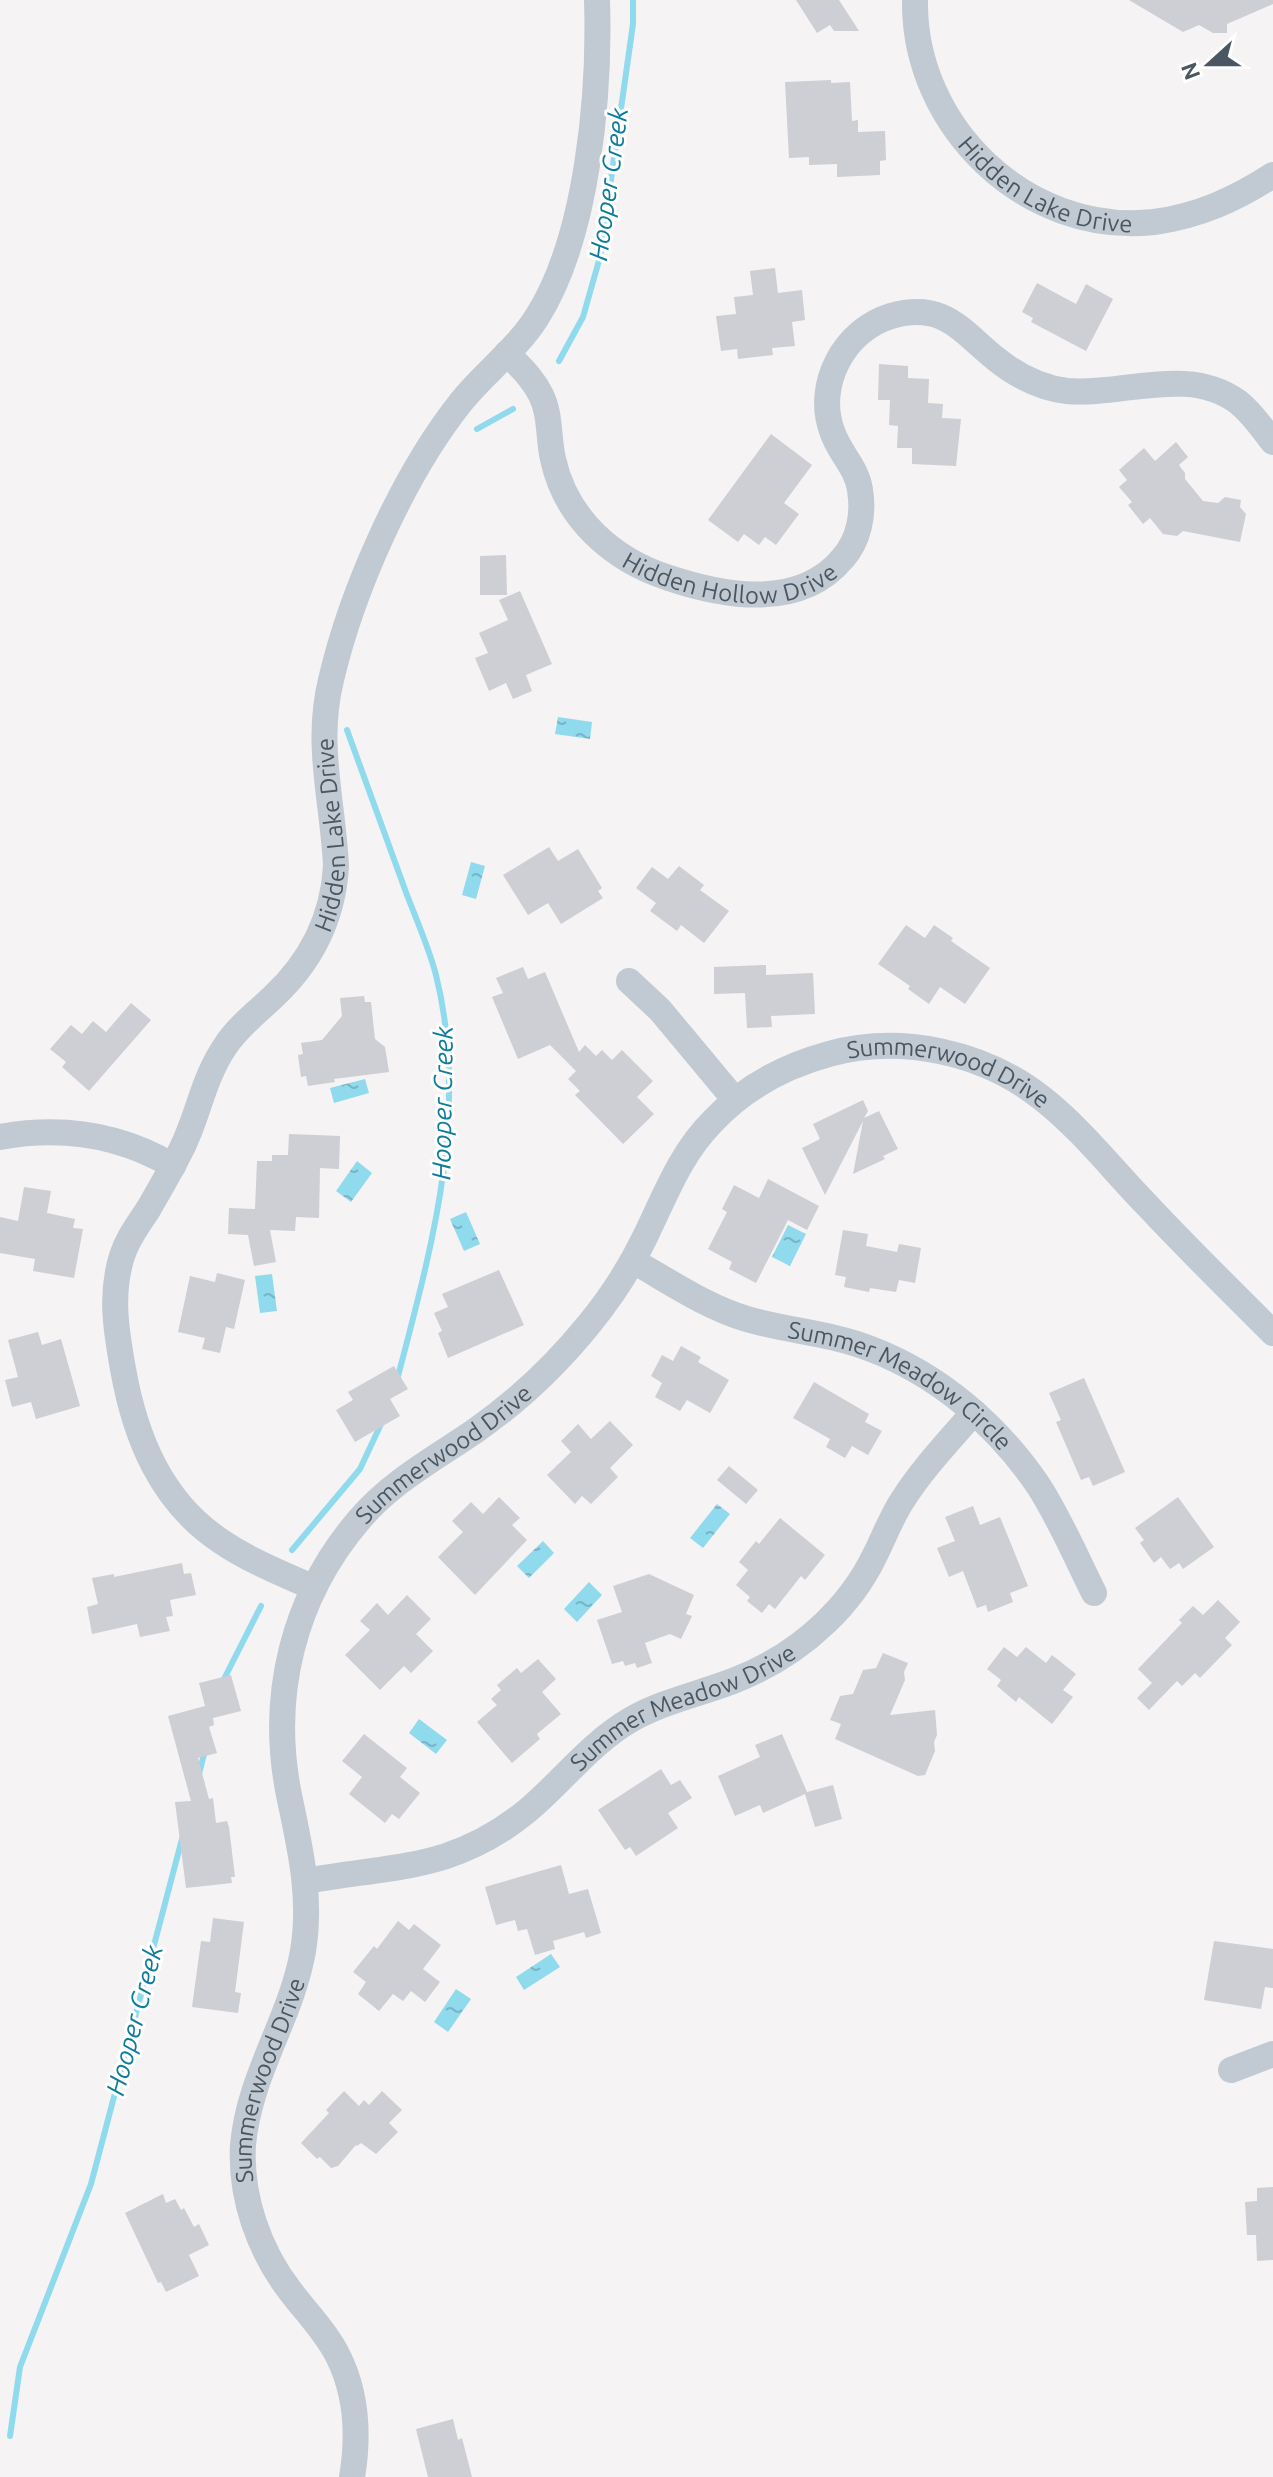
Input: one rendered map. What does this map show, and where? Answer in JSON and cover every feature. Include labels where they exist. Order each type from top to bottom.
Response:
[{"type":"street","name":"Hidden Lake Drive","points":[[314,1588],[246,1556],[203,1528],[163,1484],[136,1430],[129,1402],[117,1336],[116,1287],[119,1268],[131,1234],[183,1148],[201,1094],[218,1058],[238,1029],[300,969],[325,923],[336,866],[325,774],[324,724],[331,679],[346,630],[387,526],[424,459],[459,405],[537,317],[560,269],[577,209],[594,114],[597,0]]},
{"type":"street","name":"Hidden Lake Drive","points":[[915,0],[916,30],[923,63],[945,116],[972,152],[990,169],[1034,199],[1069,213],[1092,218],[1152,222],[1215,207],[1273,175]]},
{"type":"street","name":"Hidden Hollow Drive","points":[[507,353],[540,392],[558,478],[574,510],[597,538],[650,572],[692,586],[741,594],[785,593],[809,586],[834,569],[854,542],[860,523],[860,489],[852,464],[833,435],[827,409],[828,392],[831,377],[849,343],[876,321],[892,316],[921,313],[948,319],[1011,370],[1061,390],[1090,391],[1174,384],[1208,388],[1238,402],[1273,442]]},
{"type":"street","points":[[629,981],[660,1010],[735,1100]]},
{"type":"street","name":"Summerwood Drive","points":[[352,2477],[357,2430],[347,2378],[325,2334],[272,2264],[250,2213],[243,2151],[252,2091],[288,2009],[304,1947],[306,1881],[282,1755],[281,1721],[289,1654],[314,1588],[341,1544],[380,1498],[406,1476],[509,1406],[592,1321],[633,1261],[675,1172],[711,1122],[735,1100],[783,1070],[841,1051],[899,1046],[940,1052],[980,1063],[1022,1084],[1063,1118],[1273,1333]]},
{"type":"street","points":[[0,1137],[42,1132],[92,1136],[144,1150],[173,1166]]},
{"type":"street","name":"Summer Meadow Circle","points":[[633,1261],[728,1313],[848,1341],[892,1358],[944,1388],[998,1436],[1038,1486],[1094,1593]]},
{"type":"street","name":"Summer Meadow Drive","points":[[306,1881],[426,1863],[481,1842],[529,1810],[588,1751],[630,1720],[682,1696],[734,1681],[804,1642],[834,1613],[860,1580],[908,1492],[974,1412]]},
{"type":"street","points":[[1231,2070],[1273,2054]]},
{"type":"water","points":[[558,717],[592,722],[590,739],[555,734]]},
{"type":"water","points":[[471,862],[485,866],[476,899],[462,895]]},
{"type":"water","points":[[365,1079],[369,1093],[334,1103],[330,1088]]},
{"type":"water","points":[[357,1161],[372,1173],[351,1202],[336,1191]]},
{"type":"water","points":[[466,1212],[480,1244],[464,1251],[450,1219]]},
{"type":"water","points":[[788,1225],[806,1234],[790,1266],[772,1257]]},
{"type":"water","points":[[272,1274],[277,1311],[260,1313],[255,1276]]},
{"type":"water","points":[[717,1504],[730,1514],[703,1548],[690,1538]]},
{"type":"water","points":[[543,1541],[554,1553],[529,1578],[517,1566]]},
{"type":"water","points":[[589,1582],[602,1595],[577,1622],[564,1609]]},
{"type":"water","points":[[419,1719],[447,1740],[436,1754],[409,1733]]},
{"type":"water","points":[[551,1954],[560,1967],[524,1990],[516,1977]]},
{"type":"water","points":[[456,1989],[471,1999],[448,2032],[434,2022]]},
{"type":"building","points":[[796,0],[839,0],[859,31],[834,31],[830,25],[817,33]]},
{"type":"building","points":[[1129,0],[1273,0],[1273,4],[1227,24],[1227,33],[1213,33],[1199,25],[1183,32]]},
{"type":"building","points":[[831,80],[831,83],[850,82],[852,121],[858,120],[858,132],[885,131],[886,160],[880,161],[880,175],[837,177],[837,164],[809,165],[809,157],[789,158],[785,82]]},
{"type":"building","points":[[775,268],[778,293],[802,290],[805,320],[792,322],[795,346],[772,348],[773,355],[738,359],[737,349],[721,351],[716,316],[736,314],[734,297],[753,295],[750,271]]},
{"type":"building","points":[[1037,283],[1076,304],[1086,284],[1113,299],[1086,351],[1031,322],[1033,318],[1022,312]]},
{"type":"building","points":[[879,364],[908,366],[908,378],[929,379],[928,403],[943,404],[942,418],[961,419],[956,466],[912,464],[912,448],[897,448],[898,426],[889,425],[890,400],[878,400]]},
{"type":"building","points":[[771,434],[812,465],[784,503],[799,514],[776,545],[765,537],[759,545],[744,534],[738,542],[708,520]]},
{"type":"building","points":[[1176,442],[1188,457],[1179,465],[1185,479],[1203,501],[1218,503],[1225,497],[1241,500],[1240,507],[1246,514],[1240,542],[1183,531],[1177,536],[1163,534],[1150,518],[1143,524],[1128,505],[1132,502],[1119,487],[1127,480],[1119,470],[1144,448],[1155,461]]},
{"type":"building","points":[[506,555],[507,595],[480,595],[480,556]]},
{"type":"building","points":[[520,591],[552,664],[526,675],[532,691],[513,699],[506,683],[489,691],[475,658],[488,653],[479,633],[508,620],[499,600]]},
{"type":"building","points":[[549,847],[558,861],[578,849],[602,888],[598,891],[603,898],[561,924],[548,903],[528,915],[503,875]]},
{"type":"building","points":[[679,866],[704,885],[700,890],[729,911],[704,943],[681,925],[677,931],[650,911],[656,903],[636,888],[652,867],[668,879]]},
{"type":"building","points":[[906,925],[925,938],[934,925],[990,968],[965,1004],[940,987],[929,1004],[908,989],[910,986],[878,964]]},
{"type":"building","points":[[766,965],[766,975],[813,973],[815,1014],[771,1016],[772,1027],[747,1028],[745,993],[714,994],[714,967]]},
{"type":"building","points":[[523,967],[528,979],[545,972],[579,1052],[585,1045],[596,1056],[602,1050],[612,1060],[622,1050],[653,1081],[637,1097],[654,1114],[623,1144],[575,1095],[580,1091],[568,1079],[576,1071],[550,1045],[518,1059],[492,997],[503,993],[496,978]]},
{"type":"building","points":[[364,996],[365,1002],[371,1002],[375,1039],[385,1047],[389,1072],[334,1079],[335,1082],[308,1086],[306,1076],[301,1077],[298,1055],[303,1054],[301,1043],[322,1040],[342,1016],[340,998]]},
{"type":"building","points":[[131,1003],[151,1020],[89,1091],[62,1067],[66,1062],[50,1049],[71,1025],[82,1034],[93,1021],[106,1032]]},
{"type":"building","points":[[863,1100],[868,1111],[864,1118],[879,1111],[898,1149],[883,1156],[885,1159],[853,1174],[863,1121],[825,1195],[802,1148],[820,1139],[813,1124]]},
{"type":"building","points":[[289,1134],[340,1136],[339,1169],[320,1168],[319,1218],[296,1217],[295,1231],[270,1230],[276,1262],[254,1266],[248,1235],[228,1234],[229,1208],[255,1209],[257,1161],[272,1161],[272,1155],[288,1155]]},
{"type":"building","points":[[768,1179],[819,1206],[807,1230],[788,1220],[756,1283],[729,1269],[732,1262],[708,1249],[727,1212],[722,1209],[734,1185],[759,1198]]},
{"type":"building","points":[[24,1187],[51,1191],[47,1213],[75,1219],[73,1228],[83,1229],[74,1278],[33,1271],[35,1259],[0,1253],[0,1217],[18,1221]]},
{"type":"building","points":[[843,1230],[868,1234],[866,1246],[897,1252],[899,1244],[921,1248],[915,1283],[899,1280],[896,1292],[870,1288],[869,1292],[844,1287],[846,1277],[835,1275]]},
{"type":"building","points":[[499,1270],[524,1325],[448,1358],[434,1313],[448,1307],[442,1294]]},
{"type":"building","points":[[217,1273],[245,1280],[234,1329],[226,1327],[220,1353],[202,1349],[205,1338],[178,1332],[190,1276],[215,1282]]},
{"type":"building","points":[[38,1332],[42,1345],[61,1339],[80,1406],[36,1419],[31,1402],[12,1407],[5,1380],[18,1377],[8,1340]]},
{"type":"building","points":[[681,1346],[701,1357],[698,1362],[729,1380],[710,1413],[687,1400],[680,1411],[655,1397],[662,1383],[651,1376],[662,1355],[673,1361]]},
{"type":"building","points":[[394,1366],[408,1389],[390,1399],[400,1416],[355,1442],[336,1410],[353,1400],[348,1392]]},
{"type":"building","points":[[1084,1378],[1125,1472],[1093,1486],[1089,1477],[1081,1480],[1056,1422],[1061,1420],[1049,1393]]},
{"type":"building","points":[[814,1382],[869,1414],[865,1422],[882,1431],[868,1455],[852,1446],[845,1458],[826,1447],[830,1439],[793,1418]]},
{"type":"building","points":[[610,1421],[633,1445],[610,1468],[618,1477],[591,1504],[582,1496],[575,1504],[547,1475],[571,1452],[561,1441],[578,1424],[591,1439]]},
{"type":"building","points":[[729,1466],[758,1490],[746,1504],[717,1480]]},
{"type":"building","points":[[499,1497],[520,1518],[512,1525],[527,1540],[475,1595],[438,1557],[463,1532],[452,1521],[471,1502],[483,1514]]},
{"type":"building","points":[[1178,1497],[1214,1547],[1183,1569],[1179,1563],[1170,1569],[1161,1557],[1154,1563],[1140,1543],[1144,1540],[1135,1528]]},
{"type":"building","points":[[973,1506],[980,1525],[1000,1517],[1028,1586],[1010,1593],[1013,1602],[988,1612],[986,1605],[977,1608],[963,1571],[949,1577],[937,1548],[955,1541],[945,1517]]},
{"type":"building","points":[[780,1518],[825,1555],[805,1580],[801,1576],[775,1609],[769,1604],[762,1613],[747,1601],[750,1597],[736,1585],[748,1570],[739,1562]]},
{"type":"building","points":[[182,1563],[184,1574],[191,1573],[196,1595],[170,1600],[173,1616],[166,1617],[170,1631],[140,1637],[137,1624],[92,1634],[87,1607],[98,1604],[92,1578],[114,1574],[114,1577]]},
{"type":"building","points":[[649,1574],[694,1595],[686,1614],[692,1616],[681,1639],[670,1634],[645,1643],[652,1663],[637,1668],[635,1663],[625,1666],[623,1661],[612,1664],[597,1620],[622,1612],[613,1586]]},
{"type":"building","points":[[407,1595],[431,1619],[416,1634],[433,1651],[411,1673],[404,1666],[380,1690],[345,1655],[370,1630],[360,1621],[377,1603],[388,1615]]},
{"type":"building","points":[[1218,1600],[1240,1622],[1225,1638],[1232,1645],[1200,1678],[1195,1673],[1182,1686],[1177,1681],[1149,1710],[1137,1698],[1152,1683],[1138,1669],[1182,1623],[1179,1620],[1193,1606],[1203,1615]]},
{"type":"building","points":[[1004,1647],[1017,1657],[1026,1647],[1046,1663],[1052,1655],[1076,1674],[1063,1690],[1073,1697],[1052,1724],[1019,1697],[1016,1702],[997,1686],[1001,1680],[987,1669]]},
{"type":"building","points":[[883,1653],[908,1663],[905,1680],[890,1715],[935,1710],[935,1751],[925,1775],[918,1776],[835,1739],[841,1724],[830,1720],[840,1696],[853,1694],[863,1670],[876,1668]]},
{"type":"building","points":[[538,1659],[556,1679],[542,1692],[561,1714],[537,1734],[540,1739],[512,1763],[477,1722],[497,1705],[491,1699],[501,1690],[497,1685],[517,1668],[521,1673]]},
{"type":"building","points":[[231,1675],[241,1711],[213,1718],[214,1725],[209,1727],[217,1753],[198,1758],[209,1799],[213,1798],[216,1823],[227,1821],[229,1827],[235,1877],[231,1877],[232,1883],[186,1888],[175,1802],[191,1801],[168,1716],[205,1706],[199,1683]]},
{"type":"building","points":[[364,1734],[407,1768],[400,1777],[420,1793],[399,1819],[392,1814],[385,1823],[349,1794],[362,1777],[342,1761]]},
{"type":"building","points":[[782,1734],[807,1792],[833,1785],[842,1819],[815,1827],[805,1794],[763,1813],[760,1805],[735,1816],[718,1776],[760,1757],[755,1745]]},
{"type":"building","points":[[661,1769],[671,1785],[680,1780],[692,1798],[668,1813],[678,1828],[636,1856],[630,1847],[625,1850],[598,1810]]},
{"type":"building","points":[[561,1865],[569,1894],[588,1889],[601,1933],[586,1938],[584,1932],[553,1941],[555,1949],[535,1955],[527,1929],[518,1931],[515,1920],[496,1925],[485,1887]]},
{"type":"building","points":[[213,1918],[244,1922],[235,1992],[241,1993],[238,2013],[192,2007],[201,1941],[210,1942]]},
{"type":"building","points":[[398,1921],[409,1930],[414,1924],[441,1945],[423,1969],[440,1982],[425,2002],[411,1991],[403,2001],[393,1994],[379,2011],[358,1994],[366,1982],[353,1972],[374,1946],[377,1949]]},
{"type":"building","points":[[1214,1941],[1273,1949],[1273,1988],[1265,1987],[1261,2009],[1204,2000]]},
{"type":"building","points":[[344,2091],[359,2106],[364,2100],[369,2105],[382,2091],[402,2110],[389,2123],[398,2132],[376,2154],[361,2143],[338,2166],[331,2168],[301,2143],[329,2113],[326,2110]]},
{"type":"building","points":[[1273,2187],[1273,2260],[1257,2261],[1256,2235],[1247,2235],[1245,2202],[1257,2201],[1257,2188]]},
{"type":"building","points":[[163,2194],[166,2203],[175,2199],[181,2210],[184,2208],[194,2227],[199,2224],[209,2245],[189,2255],[199,2276],[166,2292],[161,2282],[158,2283],[125,2213]]},
{"type":"building","points":[[453,2419],[458,2440],[462,2438],[472,2477],[428,2477],[416,2429]]},
{"type":"waterway","name":"Hooper Creek","points":[[559,361],[583,317],[600,257],[633,24],[633,0]]},
{"type":"waterway","name":"Hooper Creek","points":[[477,429],[513,409]]},
{"type":"waterway","name":"Hooper Creek","points":[[347,730],[430,955],[446,1026],[448,1128],[442,1179],[423,1280],[397,1380]]},
{"type":"waterway","name":"Hooper Creek","points":[[292,1550],[360,1469],[381,1424]]},
{"type":"waterway","name":"Hooper Creek","points":[[223,1681],[261,1606]]},
{"type":"waterway","name":"Hooper Creek","points":[[199,1774],[205,1750]]},
{"type":"waterway","name":"Hooper Creek","points":[[10,2436],[20,2367],[91,2184],[182,1839]]}]
